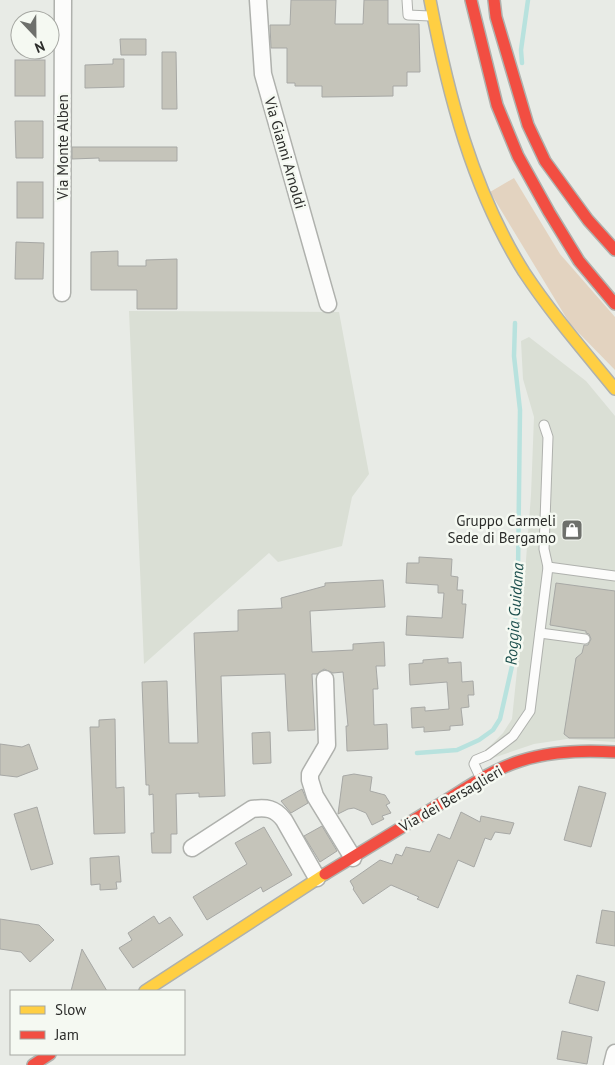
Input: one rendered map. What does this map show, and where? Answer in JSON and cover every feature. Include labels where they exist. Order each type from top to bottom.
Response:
[{"type":"main road","points":[[430,0],[440,55],[454,108],[479,179],[505,238],[524,272],[553,312],[615,388]]},
{"type":"main road","points":[[471,0],[497,105],[518,156],[579,261],[615,304]]},
{"type":"main road","points":[[494,0],[498,26],[528,126],[545,161],[588,220],[615,250]]},
{"type":"main road","points":[[517,89],[552,158],[595,218],[615,238]]},
{"type":"main road","name":"Via dei Bersaglieri","points":[[147,990],[317,878],[481,779],[510,765],[554,753],[596,750],[615,752]]},
{"type":"main road","points":[[33,1065],[48,1055]]},
{"type":"street","name":"Via Monte Alben","points":[[62,293],[63,0]]},
{"type":"street","name":"Via Gianni Arnoldi","points":[[258,0],[263,74],[328,304]]},
{"type":"street","points":[[325,679],[327,745],[310,774],[310,780],[315,796],[353,858]]},
{"type":"street","points":[[192,848],[252,809],[263,807],[277,811],[284,820],[317,878]]},
{"type":"street","points":[[612,1065],[615,1053]]},
{"type":"lane","points":[[407,0],[408,15],[433,16]]},
{"type":"lane","points":[[481,779],[474,764],[476,760],[513,736],[530,711],[548,567],[544,549],[548,437],[544,425]]},
{"type":"lane","points":[[548,567],[615,576]]},
{"type":"lane","points":[[540,633],[585,640]]},
{"type":"shaded area","points":[[514,178],[560,254],[615,317],[615,370],[570,324],[490,192]]},
{"type":"shaded area","points":[[129,311],[339,312],[369,474],[352,497],[342,546],[278,562],[269,553],[144,664]]},
{"type":"shaded area","name":"Gruppo Carmeli Sede di Bergamo","points":[[529,337],[586,381],[615,416],[615,742],[567,739],[534,744],[490,759],[486,750],[503,733],[512,719],[519,651],[531,495],[534,417],[523,379],[521,341]]},
{"type":"building","points":[[291,0],[336,0],[335,24],[363,24],[364,0],[388,0],[388,24],[419,24],[420,72],[407,72],[407,86],[393,86],[393,96],[322,97],[322,86],[295,86],[295,83],[287,83],[287,48],[271,48],[270,25],[290,25]]},
{"type":"building","points":[[120,39],[146,39],[146,55],[121,55]]},
{"type":"building","points":[[162,52],[176,52],[177,109],[162,109]]},
{"type":"building","points":[[113,59],[124,59],[124,87],[85,88],[85,65],[113,64]]},
{"type":"building","points":[[15,60],[45,60],[45,96],[15,96]]},
{"type":"building","points":[[15,121],[43,121],[43,158],[16,158]]},
{"type":"building","points":[[72,147],[177,147],[177,161],[99,161],[99,158],[72,159]]},
{"type":"building","points":[[17,182],[43,182],[43,218],[17,218]]},
{"type":"building","points":[[16,242],[44,243],[43,279],[15,279]]},
{"type":"building","points":[[118,251],[118,266],[146,266],[146,260],[177,259],[177,309],[137,309],[137,290],[91,290],[91,252]]},
{"type":"building","points":[[419,557],[452,559],[451,576],[458,577],[457,590],[463,590],[462,604],[466,604],[463,638],[406,635],[407,616],[442,618],[444,593],[438,593],[438,585],[406,583],[407,563],[419,563]]},
{"type":"building","points":[[383,580],[385,607],[310,611],[312,652],[353,650],[353,644],[384,642],[385,666],[376,666],[378,689],[373,689],[374,725],[387,724],[388,749],[347,751],[346,726],[348,726],[343,672],[333,673],[324,669],[317,674],[312,674],[315,730],[288,731],[285,674],[221,676],[225,796],[199,797],[199,793],[176,794],[177,834],[171,834],[171,853],[152,853],[151,833],[154,833],[153,794],[149,795],[149,785],[146,785],[142,682],[167,681],[169,743],[198,743],[194,633],[238,631],[238,610],[282,608],[281,598],[325,586],[325,583]]},
{"type":"building","points":[[556,583],[615,591],[615,738],[569,738],[564,734],[576,658],[582,653],[584,645],[588,645],[591,639],[586,631],[550,625]]},
{"type":"building","points":[[448,658],[448,663],[461,662],[462,682],[473,681],[474,695],[468,695],[469,707],[461,708],[463,725],[450,726],[450,730],[424,732],[424,727],[412,728],[411,708],[425,707],[425,711],[449,709],[447,682],[410,685],[409,664],[423,663],[423,660]]},
{"type":"building","points":[[115,719],[116,788],[124,787],[125,833],[94,834],[90,727],[99,727],[99,720]]},
{"type":"building","points":[[270,732],[271,763],[253,764],[252,733]]},
{"type":"building","points":[[0,744],[22,747],[29,744],[38,769],[17,777],[0,775]]},
{"type":"building","points":[[354,774],[372,777],[370,791],[385,795],[390,803],[386,805],[391,813],[382,816],[384,819],[372,825],[366,813],[354,808],[338,814],[343,776]]},
{"type":"building","points":[[579,786],[606,793],[591,847],[564,840]]},
{"type":"building","points":[[302,789],[308,803],[291,813],[281,801]]},
{"type":"building","points":[[37,807],[53,864],[31,870],[14,814]]},
{"type":"building","points":[[461,812],[480,822],[481,816],[514,823],[510,834],[495,832],[491,840],[485,838],[474,867],[458,860],[438,908],[417,899],[419,897],[391,885],[363,904],[350,881],[380,860],[392,864],[396,854],[402,856],[406,847],[430,852],[438,834],[450,839]]},
{"type":"building","points":[[322,826],[337,851],[320,862],[304,836]]},
{"type":"building","points":[[264,827],[292,875],[263,892],[261,887],[207,920],[193,897],[247,864],[235,843]]},
{"type":"building","points":[[119,856],[121,882],[116,882],[117,889],[100,890],[100,884],[91,885],[90,858]]},
{"type":"building","points":[[602,910],[615,912],[615,946],[596,943]]},
{"type":"building","points":[[154,916],[159,924],[170,917],[183,935],[133,968],[119,948],[132,940],[128,933]]},
{"type":"building","points":[[0,919],[39,925],[54,940],[30,962],[21,952],[0,949]]},
{"type":"building","points":[[82,949],[106,990],[71,990]]},
{"type":"building","points":[[577,975],[605,982],[598,1011],[569,1003]]},
{"type":"building","points":[[562,1031],[592,1037],[587,1064],[557,1059]]},
{"type":"waterway","name":"Roggia Guidana","points":[[522,63],[521,50],[528,0]]},
{"type":"waterway","name":"Roggia Guidana","points":[[417,753],[457,750],[479,740],[493,730],[500,719],[512,666],[518,573],[520,410],[514,356],[515,323]]},
{"type":"traffic: slow","points":[[430,0],[445,70],[464,140],[490,208],[506,240],[534,287],[615,389]]},
{"type":"traffic: slow","points":[[147,990],[325,874]]},
{"type":"traffic: jam","points":[[471,0],[497,105],[518,156],[579,261],[615,304]]},
{"type":"traffic: jam","points":[[494,0],[496,17],[528,125],[545,161],[588,220],[615,250]]},
{"type":"traffic: jam","points":[[325,874],[499,769],[531,758],[555,753],[579,751],[615,752]]},
{"type":"traffic: jam","points":[[33,1065],[48,1055]]},
{"type":"place","name":"Gruppo Carmeli Sede di Bergamo","points":[[572,530]]}]
